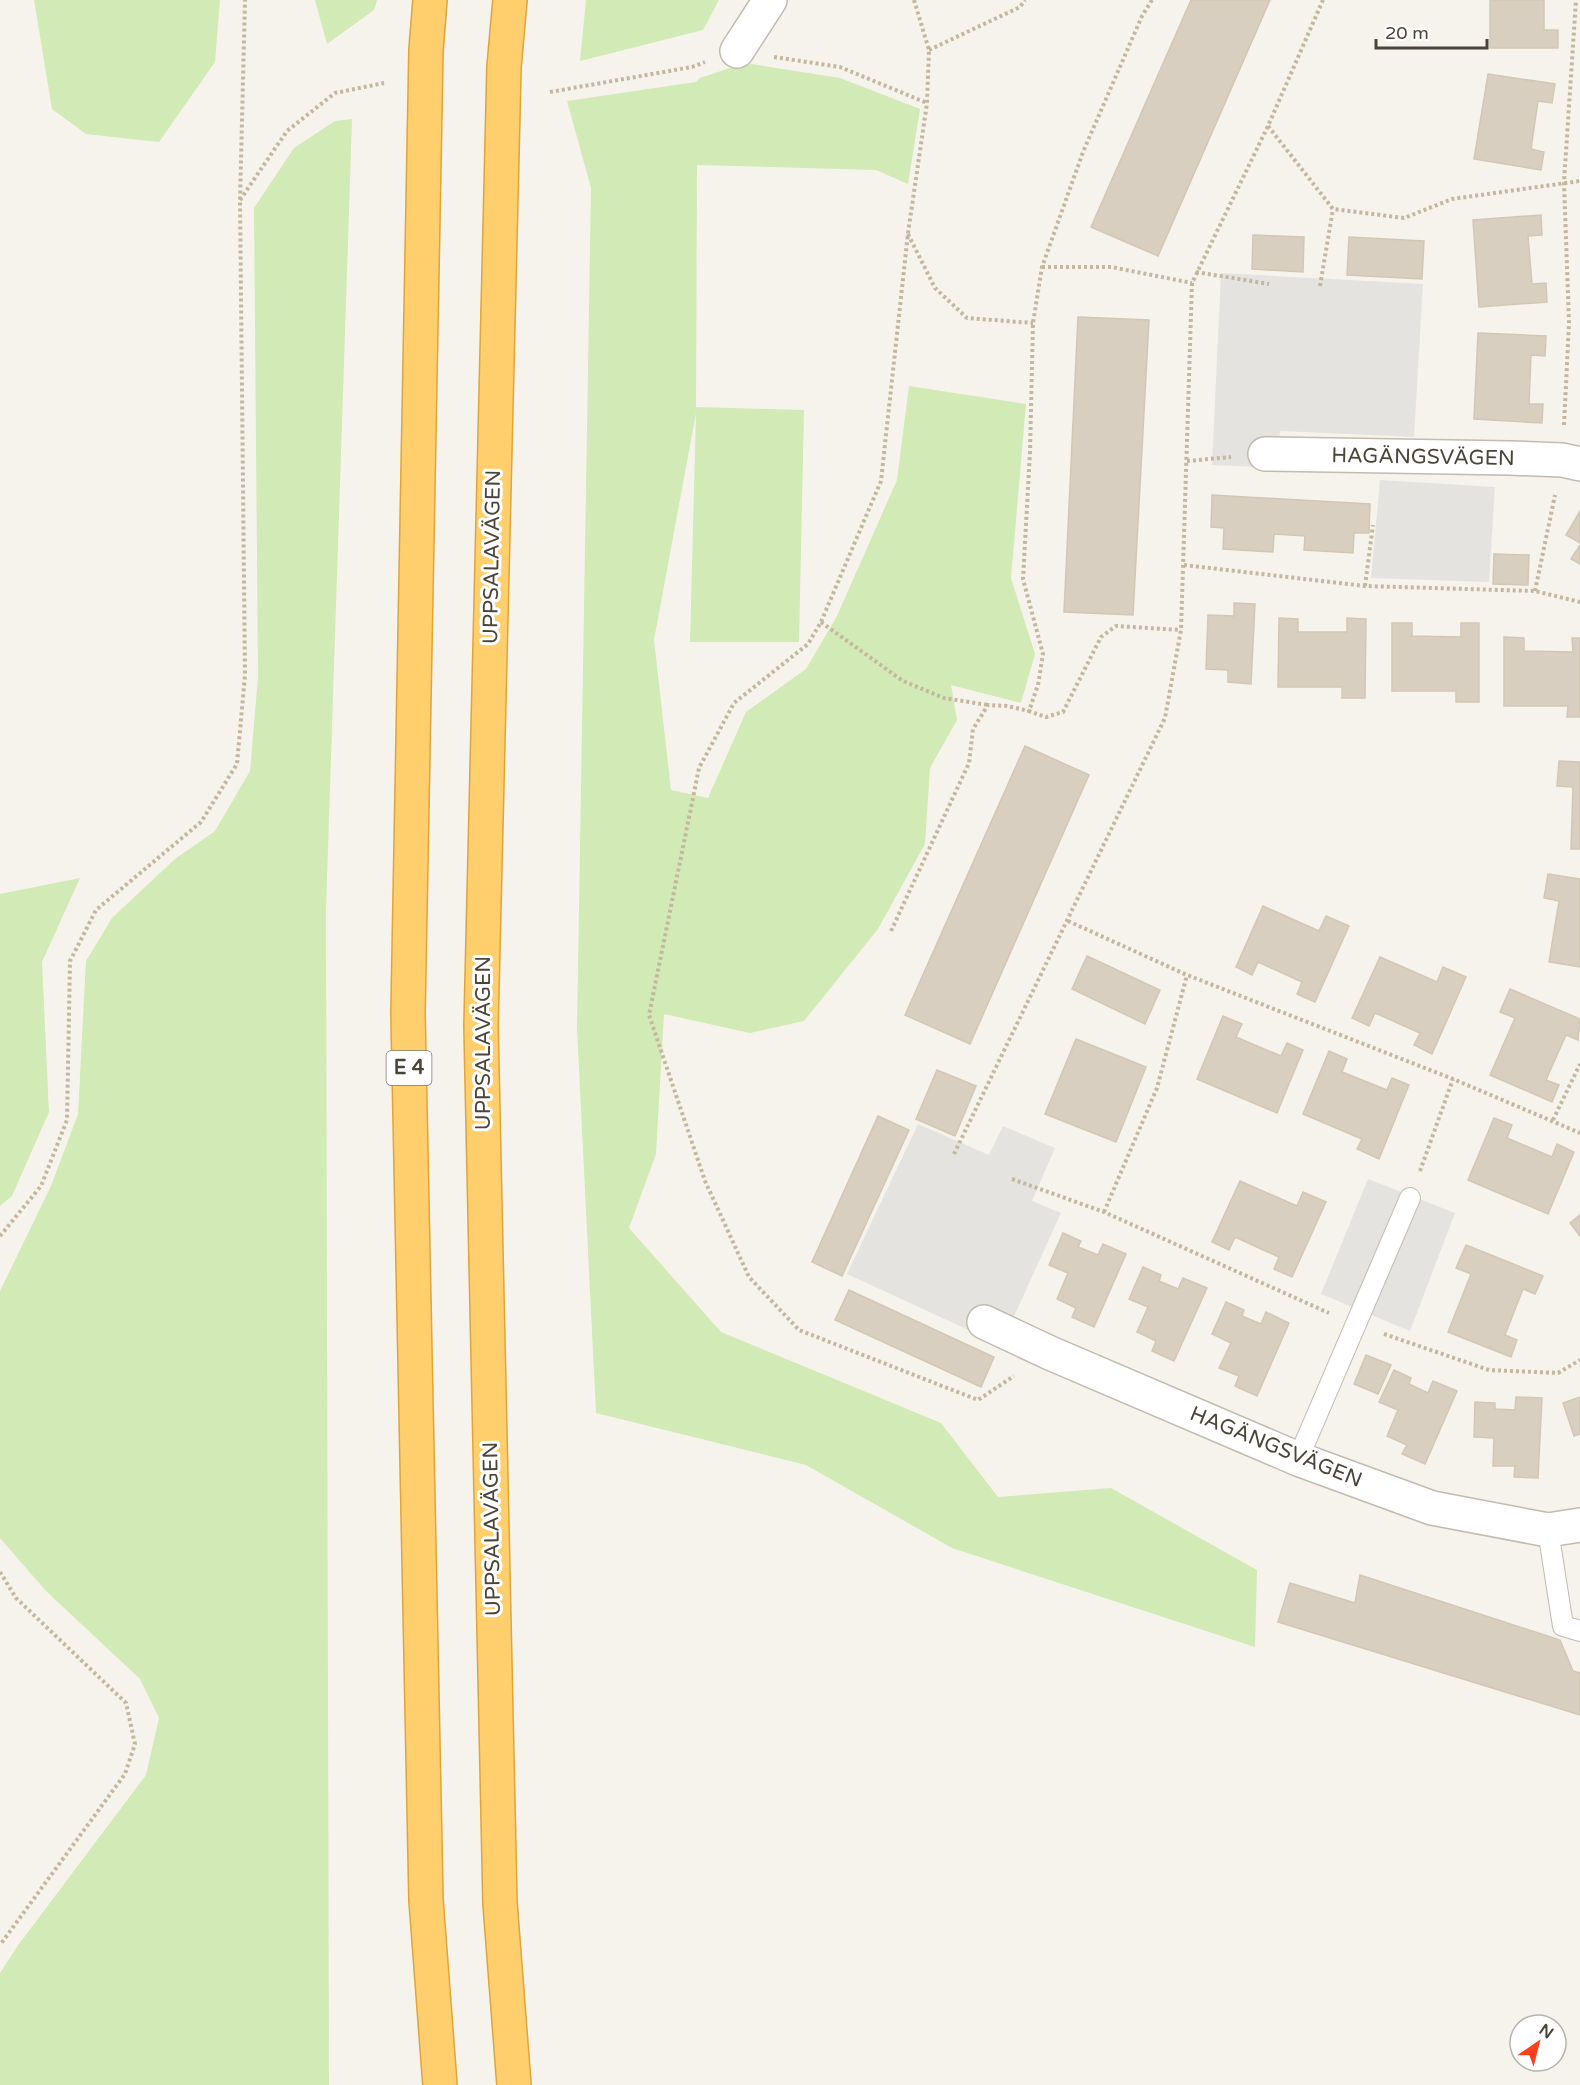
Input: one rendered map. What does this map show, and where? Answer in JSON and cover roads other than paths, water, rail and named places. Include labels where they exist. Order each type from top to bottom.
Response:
[{"type":"highway","name":"E 4","points":[[430,0],[426,61],[408,1013],[426,1900],[440,2085]]},
{"type":"highway","name":"UPPSALAVÄGEN","points":[[510,0],[504,68],[481,1026],[500,1903],[514,2085]]},
{"type":"street","points":[[737,51],[770,0]]},
{"type":"street","name":"HAGÄNGSVÄGEN","points":[[1265,454],[1571,462]]},
{"type":"street","name":"HAGÄNGSVÄGEN","points":[[984,1322],[1050,1353],[1298,1459],[1432,1508],[1548,1530],[1580,1525]]},
{"type":"lane","points":[[1298,1459],[1410,1198]]},
{"type":"lane","points":[[1548,1530],[1563,1626],[1580,1631]]}]
